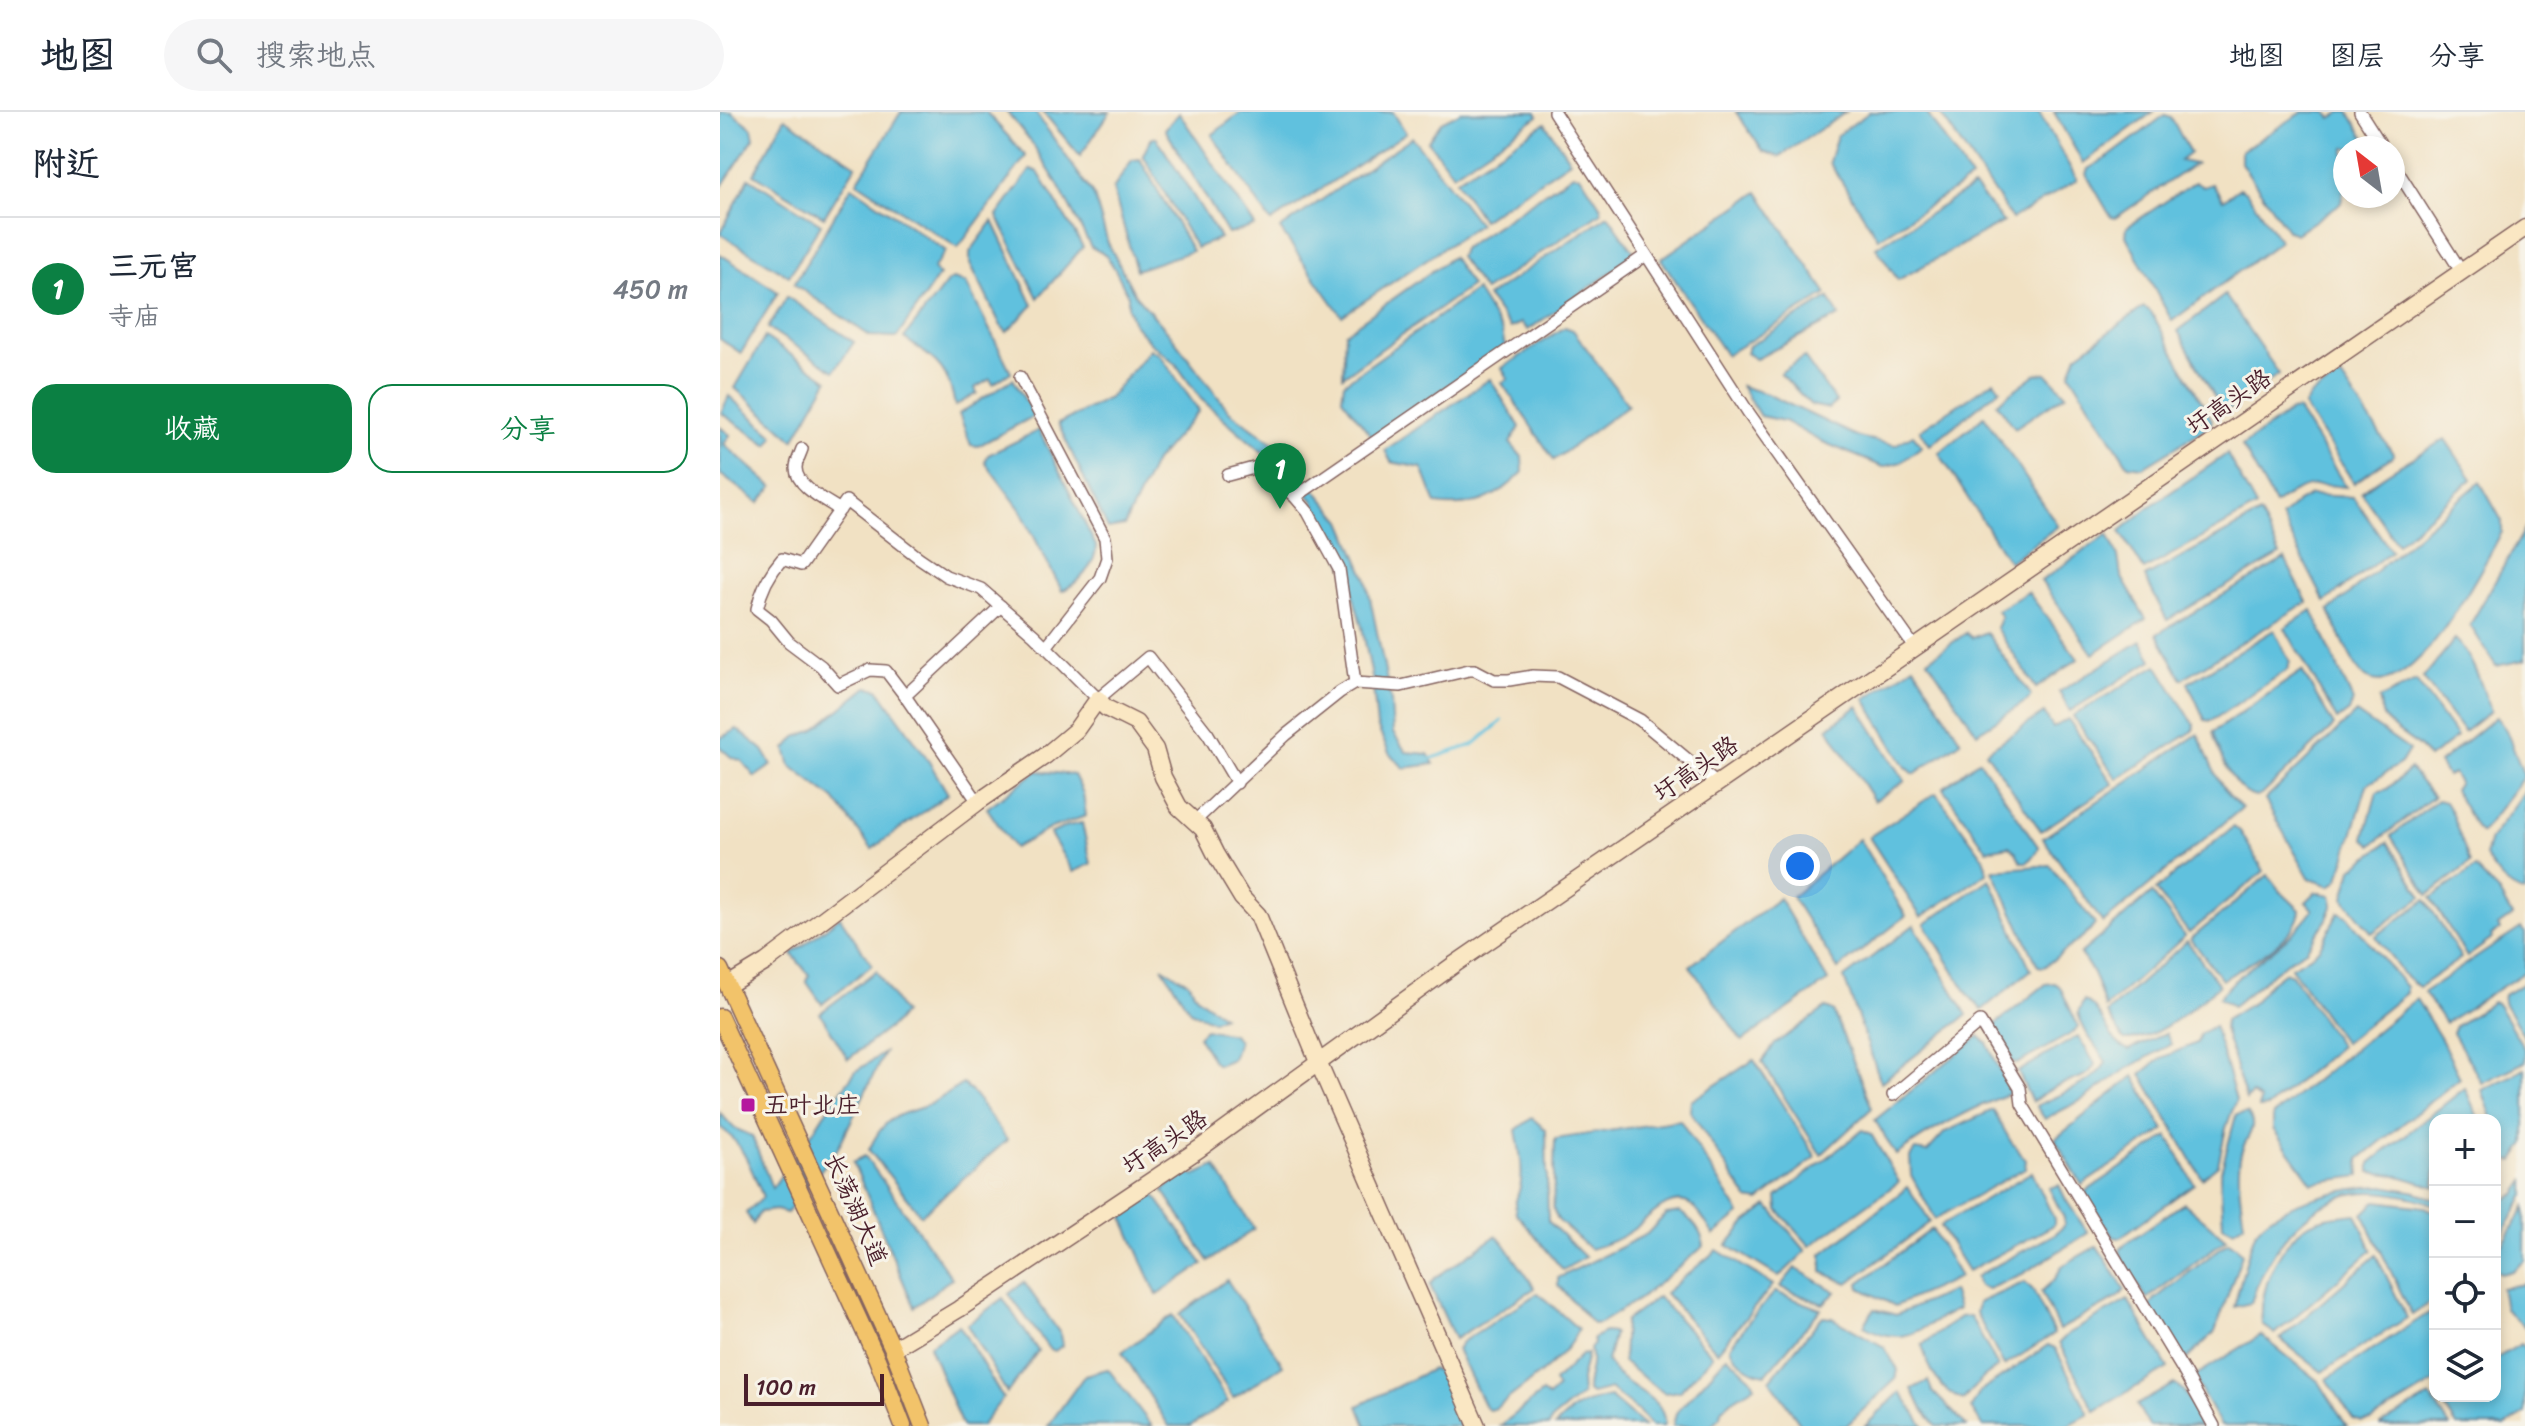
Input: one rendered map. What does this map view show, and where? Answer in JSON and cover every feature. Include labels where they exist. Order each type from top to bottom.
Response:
[{"type":"main road","name":"长荡湖大道","points":[[720,969],[893,1349],[923,1426]]},
{"type":"main road","name":"长荡湖大道","points":[[720,1017],[877,1359],[903,1426]]},
{"type":"street","points":[[1554,112],[1748,412],[1915,648]]},
{"type":"street","points":[[2360,112],[2375,136]]},
{"type":"street","points":[[2405,183],[2461,271]]},
{"type":"street","name":"圩高头路","points":[[893,1349],[959,1309],[1199,1149],[1455,964],[2525,228]]},
{"type":"street","points":[[1299,494],[1646,255]]},
{"type":"street","points":[[1020,377],[1105,538],[1107,558],[1100,578],[1046,647]]},
{"type":"street","points":[[802,449],[796,467],[798,478],[811,491],[840,510]]},
{"type":"street","points":[[1228,475],[1261,466],[1299,494],[1339,569],[1355,683]]},
{"type":"street","points":[[978,802],[886,671],[870,670],[838,685],[757,609],[759,596],[772,571],[782,559],[801,565],[846,501],[946,576],[981,589],[1046,647],[1106,708],[1136,723],[1155,749],[1163,777],[1179,807],[1203,829],[1242,898],[1258,915],[1318,1062],[1477,1426]]},
{"type":"street","points":[[905,696],[1001,606]]},
{"type":"street","points":[[728,985],[766,962],[978,802],[1045,756],[1076,730],[1098,699],[1148,657],[1208,734],[1237,783]]},
{"type":"street","points":[[1195,821],[1286,735],[1355,683],[1393,686],[1469,670],[1494,680],[1558,677],[1640,720],[1717,784]]},
{"type":"street","points":[[1893,1095],[1980,1022],[2020,1088],[2022,1104],[2214,1426]]},
{"type":"water","points":[[720,112],[731,112],[752,128],[754,138],[720,189]]},
{"type":"water","points":[[901,112],[986,112],[1026,156],[958,248],[857,182]]},
{"type":"water","points":[[1007,112],[1035,112],[1094,196],[1108,243],[1135,295],[1169,333],[1229,411],[1278,446],[1342,521],[1366,578],[1391,701],[1393,733],[1406,752],[1428,754],[1434,764],[1404,768],[1389,753],[1377,726],[1372,677],[1346,570],[1313,500],[1297,482],[1201,399],[1175,363],[1134,324],[1128,307],[1128,295],[1115,269],[1106,255],[1091,247],[1057,183],[1032,143]]},
{"type":"water","points":[[1043,112],[1110,112],[1080,156]]},
{"type":"water","points":[[1241,112],[1393,112],[1406,133],[1271,222],[1212,135]]},
{"type":"water","points":[[1461,112],[1536,112],[1538,116],[1453,174],[1428,141],[1441,122]]},
{"type":"water","points":[[1736,112],[1846,112],[1779,157],[1763,151]]},
{"type":"water","points":[[1870,112],[1926,112],[1971,179],[1878,238],[1829,162],[1837,135]]},
{"type":"water","points":[[1939,112],[2039,112],[2077,180],[2012,219]]},
{"type":"water","points":[[2054,112],[2153,112],[2083,163]]},
{"type":"water","points":[[2303,112],[2327,112],[2332,118],[2349,112],[2364,136],[2333,136],[2334,208],[2296,234],[2288,231],[2241,163],[2241,151]]},
{"type":"water","points":[[1179,113],[1255,226],[1228,234],[1165,129]]},
{"type":"water","points":[[2165,115],[2171,117],[2190,153],[2180,161],[2195,164],[2115,218],[2111,217],[2086,174],[2088,169]]},
{"type":"water","points":[[785,118],[856,165],[824,217],[754,174]]},
{"type":"water","points":[[1545,123],[1570,161],[1482,220],[1456,180]]},
{"type":"water","points":[[1156,137],[1220,238],[1196,248],[1143,155],[1151,139]]},
{"type":"water","points":[[1412,137],[1479,224],[1342,316],[1280,229]]},
{"type":"water","points":[[1140,159],[1192,251],[1136,270],[1113,189],[1132,160]]},
{"type":"water","points":[[1031,169],[1038,172],[1083,247],[1038,298],[997,216]]},
{"type":"water","points":[[1573,174],[1581,176],[1601,207],[1601,212],[1484,291],[1459,257],[1462,249]]},
{"type":"water","points":[[749,178],[821,224],[789,276],[720,234]]},
{"type":"water","points":[[2195,182],[2203,187],[2212,184],[2223,200],[2240,188],[2247,193],[2280,241],[2172,321],[2126,236],[2127,227]]},
{"type":"water","points":[[852,186],[946,251],[933,269],[939,275],[897,337],[870,336],[794,284]]},
{"type":"water","points":[[1973,187],[2003,222],[1898,280],[1876,247]]},
{"type":"water","points":[[1758,192],[1827,294],[1726,355],[1661,259]]},
{"type":"water","points":[[1608,215],[1636,255],[1528,330],[1521,323],[1510,328],[1487,297]]},
{"type":"water","points":[[993,221],[1033,305],[1007,332],[1001,326],[970,263],[970,252]]},
{"type":"water","points":[[720,254],[778,292],[741,353],[720,339]]},
{"type":"water","points":[[1452,257],[1471,286],[1343,376],[1345,333]]},
{"type":"water","points":[[953,279],[966,283],[1011,372],[993,384],[990,379],[975,388],[977,393],[955,406],[949,381],[939,365],[904,338],[948,281]]},
{"type":"water","points":[[1476,290],[1502,332],[1505,347],[1372,437],[1342,398],[1344,383]]},
{"type":"water","points":[[2225,295],[2279,374],[2230,409],[2221,408],[2178,331]]},
{"type":"water","points":[[787,297],[854,342],[834,371],[768,328]]},
{"type":"water","points":[[1829,298],[1839,316],[1756,359],[1746,353],[1749,346]]},
{"type":"water","points":[[2144,307],[2151,312],[2212,420],[2210,426],[2143,467],[2128,465],[2070,373],[2077,355]]},
{"type":"water","points":[[1565,327],[1573,330],[1628,405],[1554,460],[1502,383],[1508,379],[1502,368]]},
{"type":"water","points":[[765,337],[828,380],[794,440],[735,388]]},
{"type":"water","points":[[1150,349],[1160,355],[1199,411],[1155,461],[1124,526],[1108,529],[1058,424],[1109,398]]},
{"type":"water","points":[[1804,357],[1836,402],[1828,409],[1811,405],[1780,373]]},
{"type":"water","points":[[2046,373],[2066,394],[2015,428],[1997,403],[2036,374]]},
{"type":"water","points":[[2341,377],[2394,455],[2354,483],[2304,406],[2311,395]]},
{"type":"water","points":[[1013,379],[1034,416],[978,446],[971,445],[959,414]]},
{"type":"water","points":[[1490,379],[1520,427],[1510,443],[1522,457],[1523,472],[1504,489],[1484,500],[1462,505],[1436,504],[1422,468],[1391,462],[1385,450]]},
{"type":"water","points":[[1994,381],[2000,389],[1930,445],[1920,430]]},
{"type":"water","points":[[1741,386],[1767,394],[1858,437],[1895,445],[1913,435],[1922,446],[1901,462],[1883,467],[1818,440],[1784,421],[1760,416]]},
{"type":"water","points":[[729,396],[774,436],[768,445],[721,413]]},
{"type":"water","points":[[2298,410],[2346,487],[2308,486],[2275,504],[2242,446],[2291,411]]},
{"type":"water","points":[[1984,416],[2058,526],[2009,562],[1939,453]]},
{"type":"water","points":[[720,427],[730,435],[724,444],[773,487],[759,503],[720,474]]},
{"type":"water","points":[[1039,430],[1096,546],[1093,560],[1085,573],[1062,591],[1020,509],[985,462],[988,455]]},
{"type":"water","points":[[2445,439],[2472,479],[2397,544],[2361,492]]},
{"type":"water","points":[[2227,454],[2256,507],[2144,570],[2120,531],[2149,507]]},
{"type":"water","points":[[2480,482],[2502,521],[2502,532],[2463,601],[2423,654],[2402,673],[2382,681],[2363,675],[2329,611]]},
{"type":"water","points":[[2311,495],[2353,497],[2391,551],[2325,602],[2281,517]]},
{"type":"water","points":[[2260,514],[2280,555],[2167,620],[2145,577]]},
{"type":"water","points":[[2525,529],[2525,660],[2496,666],[2470,625]]},
{"type":"water","points":[[2108,534],[2118,556],[2121,576],[2146,619],[2093,654],[2041,581]]},
{"type":"water","points":[[2285,559],[2307,602],[2182,679],[2157,634]]},
{"type":"water","points":[[2028,592],[2078,659],[2036,688],[1996,628],[2001,617],[1997,610]]},
{"type":"water","points":[[2312,610],[2353,701],[2349,711],[2337,720],[2285,628]]},
{"type":"water","points":[[2274,630],[2290,662],[2287,670],[2211,721],[2205,720],[2188,683]]},
{"type":"water","points":[[1986,632],[2031,695],[1977,733],[1928,660],[1966,633],[1972,638]]},
{"type":"water","points":[[2455,639],[2472,662],[2491,711],[2464,732],[2423,678]]},
{"type":"water","points":[[2141,641],[2152,660],[2070,711],[2059,692]]},
{"type":"water","points":[[2157,665],[2195,726],[2193,731],[2117,779],[2073,716]]},
{"type":"water","points":[[1914,666],[1961,741],[1914,774],[1906,767],[1865,699]]},
{"type":"water","points":[[2302,671],[2334,726],[2264,793],[2257,797],[2249,794],[2241,789],[2228,771],[2213,732]]},
{"type":"water","points":[[2416,681],[2457,737],[2429,758],[2389,724],[2383,716],[2379,699]]},
{"type":"water","points":[[867,687],[878,689],[925,755],[948,794],[872,849],[834,799],[791,766],[786,749],[796,737],[814,730]]},
{"type":"water","points":[[1858,706],[1905,781],[1874,801],[1828,728]]},
{"type":"water","points":[[2044,713],[2053,728],[2068,719],[2113,784],[2041,831],[1986,752]]},
{"type":"water","points":[[2356,713],[2409,750],[2401,763],[2367,785],[2339,879],[2331,886],[2310,879],[2265,800]]},
{"type":"water","points":[[2496,717],[2506,730],[2524,776],[2481,833],[2454,790],[2459,783],[2453,773],[2447,776],[2439,763]]},
{"type":"water","points":[[737,729],[763,750],[772,765],[755,777],[742,761],[731,757],[720,747],[720,738]]},
{"type":"water","points":[[2198,734],[2221,783],[2242,808],[2103,923],[2043,838]]},
{"type":"water","points":[[1979,760],[2039,848],[2028,862],[2021,862],[2009,846],[1987,850],[1943,788]]},
{"type":"water","points":[[2410,769],[2433,797],[2372,845],[2364,838],[2377,792],[2387,789]]},
{"type":"water","points":[[1037,771],[1074,775],[1083,793],[1086,816],[1051,828],[1014,848],[987,808]]},
{"type":"water","points":[[2525,791],[2525,893],[2502,879],[2485,856],[2490,839]]},
{"type":"water","points":[[1936,793],[1985,860],[1987,873],[1921,917],[1869,837]]},
{"type":"water","points":[[2437,800],[2445,802],[2451,812],[2470,863],[2428,895],[2391,836]]},
{"type":"water","points":[[1082,823],[1091,864],[1073,872],[1050,834]]},
{"type":"water","points":[[2233,827],[2240,831],[2264,871],[2189,933],[2156,890]]},
{"type":"water","points":[[1859,839],[1906,916],[1838,969],[1792,897]]},
{"type":"water","points":[[2388,842],[2422,897],[2372,933],[2344,898],[2352,869]]},
{"type":"water","points":[[2050,865],[2095,924],[2044,967],[2038,966],[1993,870]]},
{"type":"water","points":[[2475,868],[2499,893],[2512,916],[2498,926],[2500,930],[2491,935],[2493,938],[2467,957],[2431,898]]},
{"type":"water","points":[[2268,875],[2300,910],[2297,920],[2281,941],[2222,980],[2191,939]]},
{"type":"water","points":[[1990,879],[2031,970],[1982,1010],[1969,996],[1925,924]]},
{"type":"water","points":[[2316,892],[2331,895],[2333,904],[2327,919],[2306,950],[2289,960],[2233,1006],[2219,998],[2241,975],[2303,923],[2313,910],[2306,902]]},
{"type":"water","points":[[2152,893],[2185,936],[2105,1008],[2096,980],[2080,954]]},
{"type":"water","points":[[1779,898],[1828,981],[1742,1041],[1690,966]]},
{"type":"water","points":[[2426,900],[2461,958],[2419,987],[2402,973],[2376,936]]},
{"type":"water","points":[[2339,912],[2347,916],[2406,987],[2406,993],[2344,1043],[2291,967],[2314,954]]},
{"type":"water","points":[[840,917],[872,965],[822,1004],[806,981],[809,975],[792,954]]},
{"type":"water","points":[[1914,925],[1967,1015],[1881,1082],[1844,978]]},
{"type":"water","points":[[2521,928],[2525,933],[2525,972],[2445,1023],[2424,992]]},
{"type":"water","points":[[2187,941],[2219,985],[2162,1028],[2137,1039],[2124,1040],[2107,1013]]},
{"type":"water","points":[[1162,967],[1189,983],[1197,997],[1223,1016],[1213,1021],[1190,1011]]},
{"type":"water","points":[[876,971],[903,1013],[895,1023],[848,1059],[820,1013]]},
{"type":"water","points":[[2285,972],[2292,975],[2340,1046],[2268,1107],[2259,1108],[2260,1100],[2252,1094],[2246,1100],[2224,1029],[2225,1020],[2254,1002],[2269,984]]},
{"type":"water","points":[[2055,983],[2060,987],[2078,1026],[2074,1032],[2017,1064],[2012,1062],[1992,1027],[2046,984]]},
{"type":"water","points":[[2525,983],[2525,1038],[2503,1001],[2504,995]]},
{"type":"water","points":[[2416,999],[2460,1078],[2359,1159],[2360,1176],[2312,1183],[2273,1129],[2273,1115]]},
{"type":"water","points":[[2084,1000],[2097,1011],[2121,1046],[2129,1050],[2166,1033],[2171,1044],[2125,1070],[2082,1100],[2045,1119],[2036,1106],[2085,1082],[2106,1062],[2080,1020],[2078,1013]]},
{"type":"water","points":[[2493,1002],[2498,1005],[2525,1050],[2525,1062],[2482,1083],[2453,1033],[2456,1026]]},
{"type":"water","points":[[1826,1008],[1833,1011],[1872,1108],[1821,1155],[1762,1062],[1775,1044]]},
{"type":"water","points":[[2214,1026],[2236,1100],[2218,1165],[2202,1178],[2141,1074],[2161,1058],[2197,1043],[2200,1034]]},
{"type":"water","points":[[1205,1029],[1233,1034],[1238,1041],[1232,1059],[1217,1065],[1212,1060],[1198,1036]]},
{"type":"water","points":[[1979,1036],[1987,1043],[2011,1093],[1952,1120],[1896,1155],[1875,1120]]},
{"type":"water","points":[[2078,1036],[2095,1064],[2092,1069],[2032,1102],[2018,1072]]},
{"type":"water","points":[[884,1053],[838,1148],[787,1213],[776,1210],[760,1212],[753,1224],[746,1213],[763,1197],[741,1150],[720,1127],[720,1113],[734,1128],[752,1136],[772,1188],[856,1071]]},
{"type":"water","points":[[1754,1060],[1816,1157],[1759,1201],[1748,1199],[1690,1111],[1691,1101]]},
{"type":"water","points":[[2525,1069],[2525,1143],[2514,1161],[2507,1160],[2501,1143],[2501,1114],[2491,1114],[2482,1090]]},
{"type":"water","points":[[2134,1076],[2164,1130],[2082,1185],[2055,1139]]},
{"type":"water","points":[[963,1084],[1007,1140],[921,1215],[869,1150],[884,1125],[933,1103]]},
{"type":"water","points":[[2465,1088],[2476,1114],[2432,1114]]},
{"type":"water","points":[[1993,1110],[2011,1142],[2026,1160],[2025,1168],[1935,1219],[1911,1175],[1910,1157],[1915,1150],[1927,1152],[1945,1132]]},
{"type":"water","points":[[2247,1113],[2252,1128],[2241,1153],[2239,1169],[2244,1223],[2233,1230],[2223,1225],[2220,1175],[2236,1115]]},
{"type":"water","points":[[2429,1116],[2429,1185],[2396,1175],[2370,1172],[2370,1163]]},
{"type":"water","points":[[1532,1118],[1546,1130],[1548,1221],[1585,1257],[1563,1270],[1516,1213],[1521,1169],[1516,1130]]},
{"type":"water","points":[[1680,1120],[1740,1214],[1714,1235],[1691,1205],[1675,1202],[1659,1209],[1621,1237],[1590,1249],[1558,1220],[1553,1209],[1555,1139]]},
{"type":"water","points":[[1863,1130],[1871,1134],[1899,1182],[1810,1246],[1778,1210],[1777,1197]]},
{"type":"water","points":[[2168,1136],[2194,1184],[2119,1238],[2113,1237],[2084,1193]]},
{"type":"water","points":[[865,1156],[952,1278],[914,1307],[853,1162]]},
{"type":"water","points":[[1215,1166],[1254,1229],[1209,1261],[1163,1190],[1188,1170],[1194,1176]]},
{"type":"water","points":[[2032,1172],[2054,1225],[1968,1271],[1940,1226]]},
{"type":"water","points":[[2525,1181],[2525,1195],[2501,1237],[2501,1202],[2516,1194]]},
{"type":"water","points":[[2059,1185],[2088,1233],[2022,1274],[1988,1289],[1979,1286],[1976,1277],[2055,1234],[2064,1226],[2064,1218],[2049,1188]]},
{"type":"water","points":[[2383,1186],[2416,1192],[2429,1197],[2429,1203],[2402,1195],[2365,1192],[2327,1203],[2311,1213],[2285,1238],[2264,1269],[2251,1303],[2234,1307],[2254,1235],[2267,1220],[2297,1204],[2352,1189]]},
{"type":"water","points":[[1908,1187],[1930,1222],[1848,1283],[1822,1272],[1822,1254]]},
{"type":"water","points":[[1154,1194],[1203,1264],[1157,1295],[1123,1217]]},
{"type":"water","points":[[2376,1201],[2429,1209],[2429,1303],[2412,1315],[2363,1214]]},
{"type":"water","points":[[2184,1203],[2226,1239],[2147,1299],[2120,1250]]},
{"type":"water","points":[[1768,1206],[1806,1251],[1779,1277],[1727,1245],[1746,1223]]},
{"type":"water","points":[[2525,1207],[2525,1261],[2512,1271],[2501,1274],[2501,1248]]},
{"type":"water","points":[[1680,1212],[1696,1227],[1704,1246],[1642,1297],[1600,1323],[1593,1324],[1558,1285],[1558,1278],[1647,1234],[1666,1214]]},
{"type":"water","points":[[2356,1214],[2372,1250],[2275,1334],[2262,1324],[2263,1298],[2271,1272],[2284,1248],[2302,1229],[2314,1222]]},
{"type":"water","points":[[1932,1229],[1960,1277],[1895,1306],[1860,1288],[1859,1283]]},
{"type":"water","points":[[1496,1236],[1535,1288],[1455,1339],[1430,1285],[1435,1278]]},
{"type":"water","points":[[2228,1242],[2242,1254],[2215,1332],[2185,1361],[2150,1306]]},
{"type":"water","points":[[2097,1246],[2125,1290],[2119,1297],[2059,1330],[2041,1292],[2055,1279],[2062,1266]]},
{"type":"water","points":[[1717,1250],[1773,1285],[1717,1352],[1665,1293]]},
{"type":"water","points":[[2376,1255],[2407,1318],[2322,1372],[2280,1339]]},
{"type":"water","points":[[1795,1268],[1836,1292],[1823,1304],[1780,1287]]},
{"type":"water","points":[[1227,1280],[1283,1365],[1233,1398],[1180,1314]]},
{"type":"water","points":[[1024,1282],[1061,1335],[1063,1345],[1055,1351],[1049,1349],[1009,1294]]},
{"type":"water","points":[[2025,1282],[2033,1290],[2054,1334],[2004,1366],[1976,1313],[1978,1303]]},
{"type":"water","points":[[2525,1284],[2525,1327],[2505,1309],[2501,1288]]},
{"type":"water","points":[[1952,1291],[1958,1309],[1913,1333],[1891,1336],[1864,1326],[1874,1309],[1896,1315]]},
{"type":"water","points":[[1775,1292],[1821,1309],[1766,1374],[1744,1365],[1730,1347]]},
{"type":"water","points":[[1538,1293],[1578,1329],[1554,1362],[1496,1408],[1489,1410],[1457,1349],[1462,1342]]},
{"type":"water","points":[[1658,1297],[1713,1356],[1680,1391],[1664,1393],[1623,1362],[1625,1321]]},
{"type":"water","points":[[1003,1298],[1038,1351],[1007,1393],[967,1325]]},
{"type":"water","points":[[2128,1300],[2168,1368],[2095,1411],[2059,1343],[2068,1334]]},
{"type":"water","points":[[2429,1313],[2429,1386],[2372,1420],[2362,1422],[2353,1419],[2327,1379]]},
{"type":"water","points":[[1173,1315],[1228,1402],[1190,1426],[1169,1426],[1122,1352]]},
{"type":"water","points":[[1970,1316],[1998,1367],[1963,1400],[1941,1385],[1922,1345],[1960,1317]]},
{"type":"water","points":[[1822,1317],[1832,1318],[1884,1347],[1898,1370],[1896,1379],[1846,1426],[1802,1426],[1770,1380]]},
{"type":"water","points":[[959,1325],[1003,1398],[981,1426],[962,1426],[929,1346]]},
{"type":"water","points":[[1605,1332],[1614,1333],[1608,1363],[1619,1376],[1656,1403],[1664,1418],[1664,1426],[1651,1426],[1610,1389],[1592,1394],[1587,1392],[1593,1338]]},
{"type":"water","points":[[2261,1335],[2319,1382],[2347,1426],[2221,1426],[2193,1377]]},
{"type":"water","points":[[2521,1344],[2525,1347],[2525,1414],[2504,1426],[2457,1426],[2442,1402],[2501,1402],[2501,1356]]},
{"type":"water","points":[[2048,1345],[2055,1348],[2089,1414],[2067,1426],[1983,1426],[1971,1408],[1980,1392]]},
{"type":"water","points":[[1587,1354],[1581,1380],[1582,1395],[1552,1419],[1549,1426],[1500,1426],[1542,1393],[1548,1397],[1558,1388],[1554,1382],[1581,1355]]},
{"type":"water","points":[[1727,1356],[1751,1378],[1755,1386],[1728,1403],[1710,1426],[1673,1426],[1676,1413]]},
{"type":"water","points":[[1108,1369],[1152,1426],[1048,1426],[1085,1375]]},
{"type":"water","points":[[1432,1369],[1445,1375],[1464,1426],[1366,1426],[1358,1406]]},
{"type":"water","points":[[1928,1381],[1932,1391],[1967,1426],[1937,1426],[1922,1409],[1912,1389]]},
{"type":"water","points":[[2174,1384],[2183,1390],[2204,1426],[2149,1426],[2137,1405]]},
{"type":"water","points":[[1900,1392],[1924,1426],[1865,1426]]},
{"type":"water","points":[[1610,1397],[1644,1426],[1555,1426],[1580,1406]]},
{"type":"water","points":[[2429,1397],[2429,1402],[2434,1402],[2450,1426],[2380,1426]]},
{"type":"waterway","points":[[1430,759],[1473,745],[1502,721]]},
{"type":"place","name":"三元宫","points":[[1280,509]]},
{"type":"place","name":"五叶北庄","points":[[748,1105]]}]
